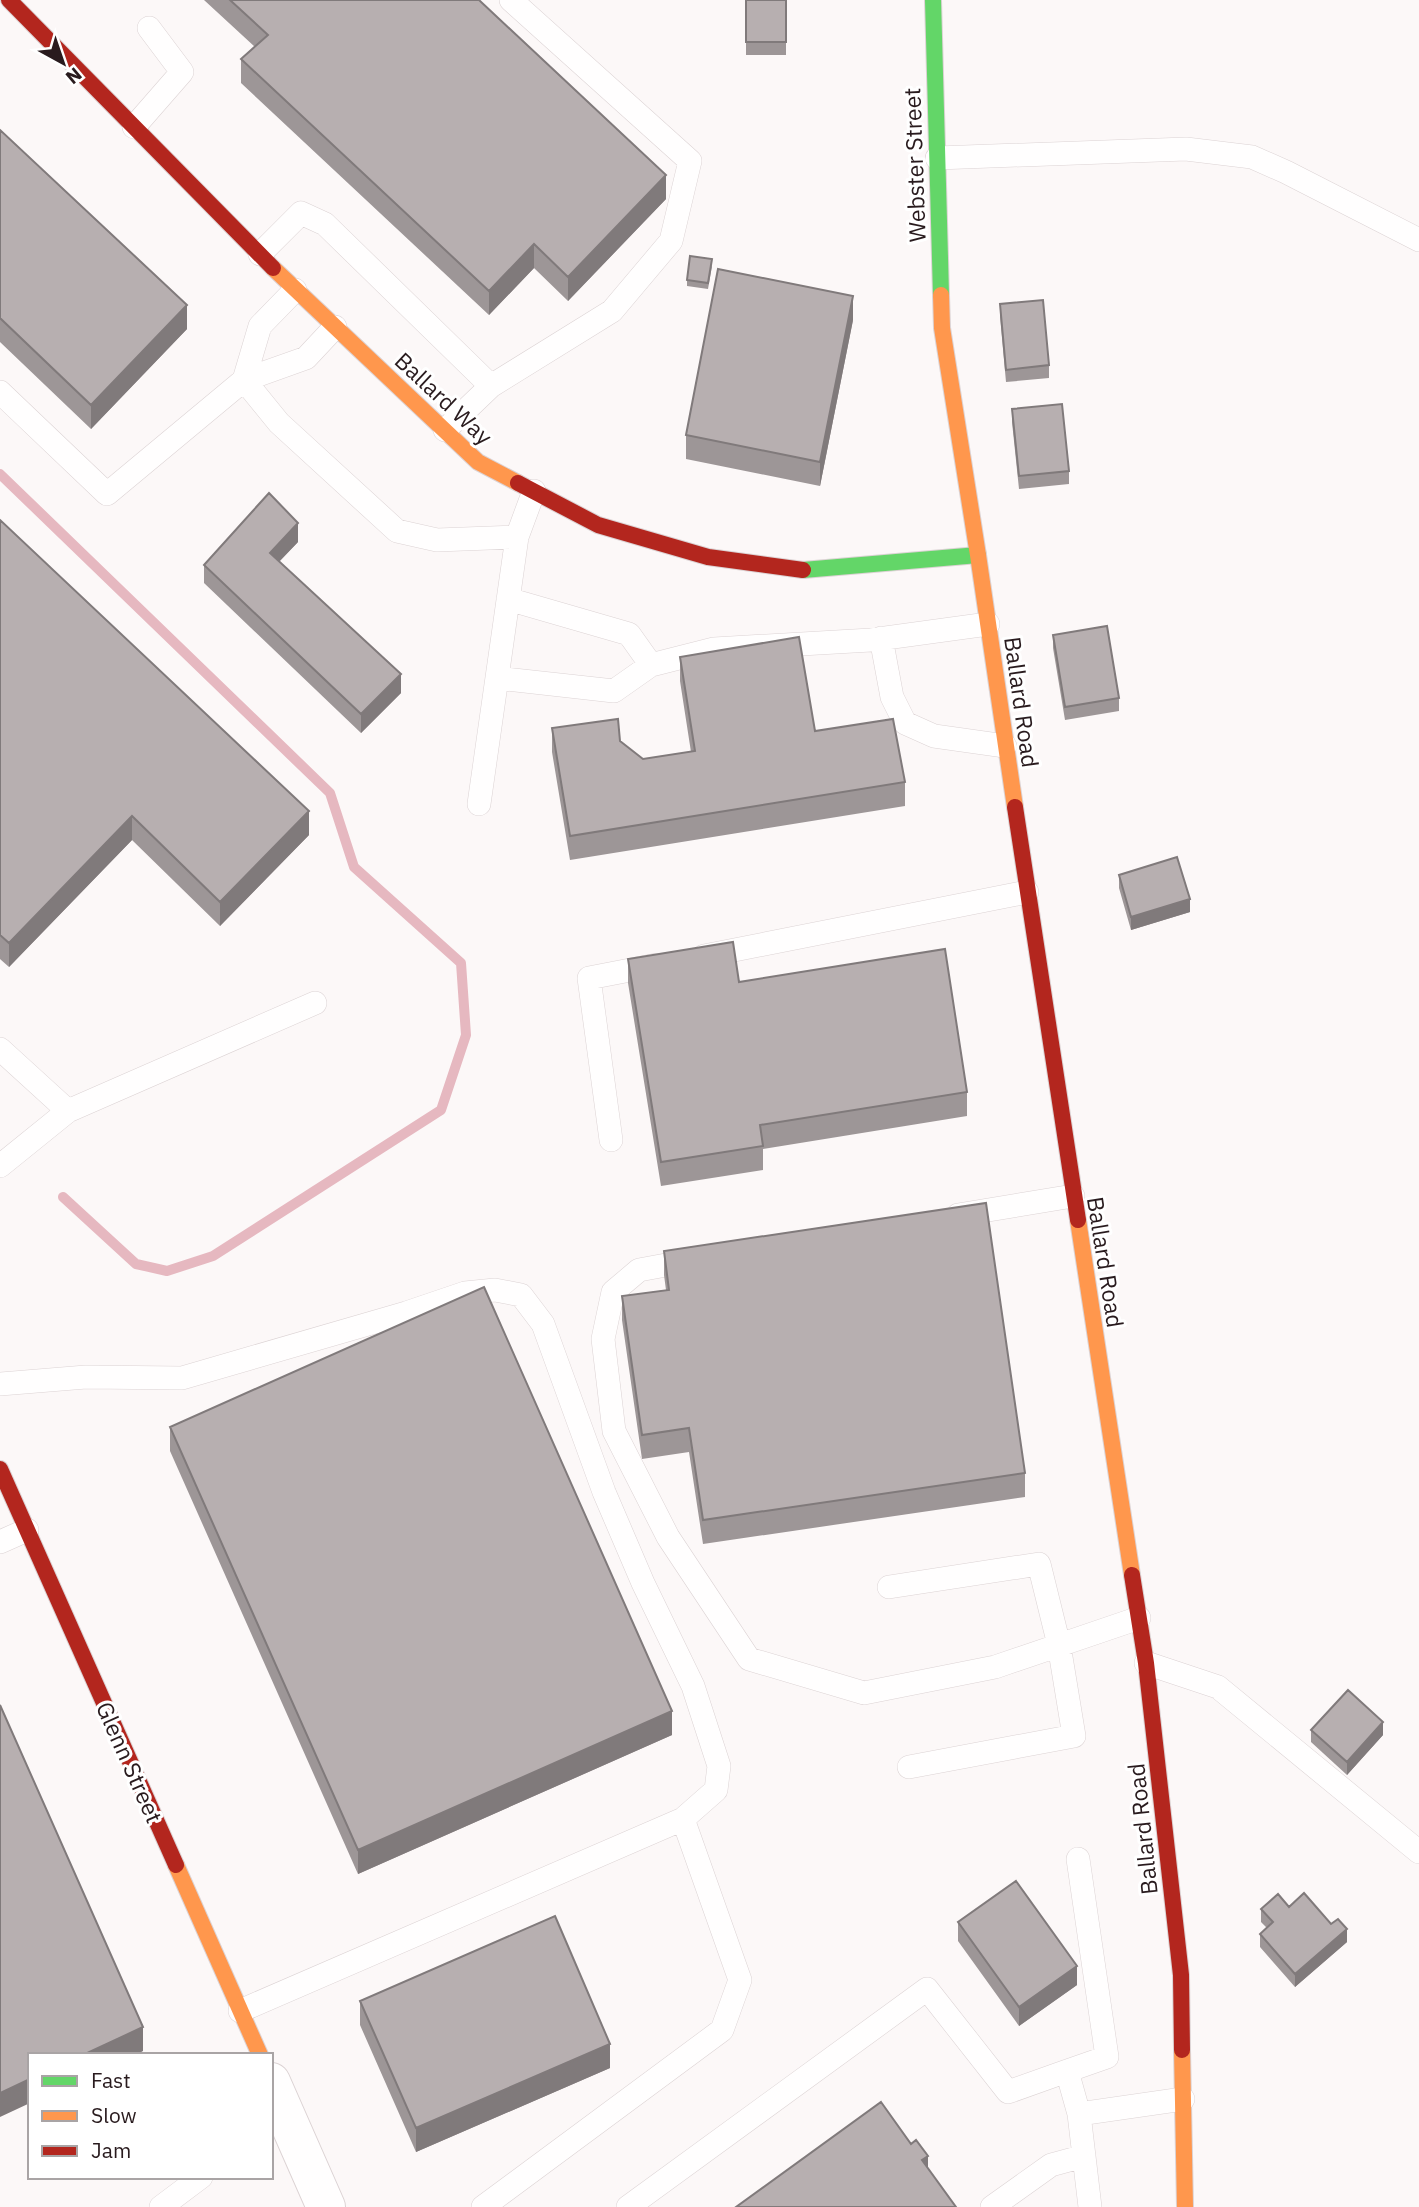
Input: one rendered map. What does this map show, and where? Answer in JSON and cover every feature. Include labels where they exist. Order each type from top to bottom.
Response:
[{"type":"street","name":"Ballard Way","points":[[9,0],[295,290],[478,462],[598,525],[708,556],[806,570],[978,555]]},
{"type":"street","name":"Webster Street","points":[[933,0],[942,328]]},
{"type":"street","name":"Ballard Road","points":[[942,328],[1146,1663],[1181,1975],[1185,2207]]},
{"type":"street","name":"Glenn Street","points":[[0,1469],[259,2053]]},
{"type":"street","points":[[275,2100],[326,2207]]},
{"type":"lane","points":[[445,430],[491,386],[612,311],[671,241],[690,161],[511,0]]},
{"type":"lane","points":[[134,127],[182,72],[149,27]]},
{"type":"lane","points":[[937,158],[1186,149],[1252,157],[1419,240]]},
{"type":"lane","points":[[260,254],[300,213],[326,224],[491,386]]},
{"type":"lane","points":[[244,380],[260,326],[295,290]]},
{"type":"lane","points":[[0,392],[107,494],[244,380],[306,358],[335,327]]},
{"type":"lane","points":[[244,380],[279,423],[397,531],[438,540],[517,537]]},
{"type":"lane","points":[[479,804],[517,537],[534,491]]},
{"type":"lane","points":[[508,599],[629,635],[651,665]]},
{"type":"lane","points":[[497,678],[614,691],[651,665],[714,649],[881,638],[988,624]]},
{"type":"lane","points":[[881,638],[892,697],[905,723],[934,736],[1005,746]]},
{"type":"lane","points":[[611,1140],[589,978],[1027,892]]},
{"type":"lane","points":[[0,1166],[68,1111],[315,1003]]},
{"type":"lane","points":[[0,1049],[68,1111]]},
{"type":"lane","points":[[940,1218],[1073,1196]]},
{"type":"lane","points":[[708,1258],[639,1270],[613,1292],[603,1339],[614,1432],[668,1537],[749,1659],[864,1693],[995,1667],[1139,1618]]},
{"type":"lane","points":[[0,1384],[86,1377],[182,1378],[406,1313],[465,1293],[495,1290],[521,1295],[543,1324],[604,1492],[643,1583],[693,1686],[719,1766],[716,1790],[683,1819],[240,2011]]},
{"type":"lane","points":[[0,1542],[27,1530]]},
{"type":"lane","points":[[888,1587],[1039,1564],[1059,1645],[1074,1736],[909,1767]]},
{"type":"lane","points":[[1146,1663],[1218,1687],[1419,1852]]},
{"type":"lane","points":[[483,2207],[722,2029],[740,1980],[683,1819]]},
{"type":"lane","points":[[628,2207],[927,1989],[1008,2092],[1107,2057],[1078,1859]]},
{"type":"lane","points":[[1067,2071],[1079,2114],[1090,2207]]},
{"type":"lane","points":[[1079,2114],[1183,2099]]},
{"type":"lane","points":[[992,2207],[1051,2165],[1084,2156]]},
{"type":"lane","points":[[161,2207],[198,2179]]},
{"type":"building","points":[[230,0],[479,0],[666,175],[568,277],[534,244],[489,291],[241,59],[268,35]]},
{"type":"building","points":[[746,0],[786,0],[786,42],[746,42]]},
{"type":"building","points":[[0,130],[187,305],[91,405],[0,318]]},
{"type":"building","points":[[690,256],[712,259],[708,283],[687,280]]},
{"type":"building","points":[[718,269],[853,296],[820,462],[686,435]]},
{"type":"building","points":[[1043,300],[1049,365],[1006,370],[1000,304]]},
{"type":"building","points":[[1062,404],[1069,471],[1019,476],[1012,409]]},
{"type":"building","points":[[269,493],[298,523],[270,553],[401,674],[361,714],[204,565]]},
{"type":"building","points":[[0,520],[309,811],[220,902],[132,816],[9,943],[0,935]]},
{"type":"building","points":[[1107,626],[1119,698],[1065,707],[1053,635]]},
{"type":"building","points":[[799,637],[815,731],[893,719],[905,782],[570,836],[552,728],[618,719],[620,741],[643,759],[695,751],[680,657]]},
{"type":"building","points":[[1177,857],[1190,899],[1131,917],[1119,875]]},
{"type":"building","points":[[733,942],[739,982],[945,949],[967,1092],[760,1125],[763,1146],[661,1162],[628,959]]},
{"type":"building","points":[[986,1203],[1025,1473],[703,1520],[689,1428],[642,1435],[622,1296],[669,1290],[664,1251]]},
{"type":"building","points":[[484,1287],[672,1711],[358,1850],[170,1427]]},
{"type":"building","points":[[1348,1690],[1383,1722],[1347,1762],[1311,1730]]},
{"type":"building","points":[[0,1705],[143,2027],[87,2053],[28,2053],[28,2080],[0,2093]]},
{"type":"building","points":[[1016,1881],[1077,1966],[1019,2007],[958,1922]]},
{"type":"building","points":[[1304,1893],[1331,1924],[1338,1919],[1347,1929],[1295,1974],[1260,1934],[1273,1922],[1261,1909],[1278,1894],[1289,1907]]},
{"type":"building","points":[[555,1916],[610,2044],[416,2128],[360,2001]]},
{"type":"building","points":[[881,2102],[911,2144],[916,2140],[928,2156],[922,2160],[956,2207],[736,2207]]},
{"type":"waterway","points":[[0,474],[330,793],[354,867],[461,963],[466,1035],[441,1110],[213,1256],[167,1271],[136,1264],[63,1197]]},
{"type":"traffic: fast","points":[[933,0],[941,295]]},
{"type":"traffic: fast","points":[[803,570],[978,555]]},
{"type":"traffic: slow","points":[[273,268],[478,462],[518,483]]},
{"type":"traffic: slow","points":[[941,295],[942,328],[1015,807]]},
{"type":"traffic: slow","points":[[1078,1220],[1132,1575]]},
{"type":"traffic: slow","points":[[176,1865],[259,2053]]},
{"type":"traffic: slow","points":[[1182,2050],[1185,2207]]},
{"type":"traffic: jam","points":[[9,0],[273,268]]},
{"type":"traffic: jam","points":[[518,483],[598,525],[708,557],[803,570]]},
{"type":"traffic: jam","points":[[1015,807],[1078,1220]]},
{"type":"traffic: jam","points":[[0,1469],[176,1865]]},
{"type":"traffic: jam","points":[[1132,1575],[1146,1663],[1181,1975],[1182,2050]]}]
